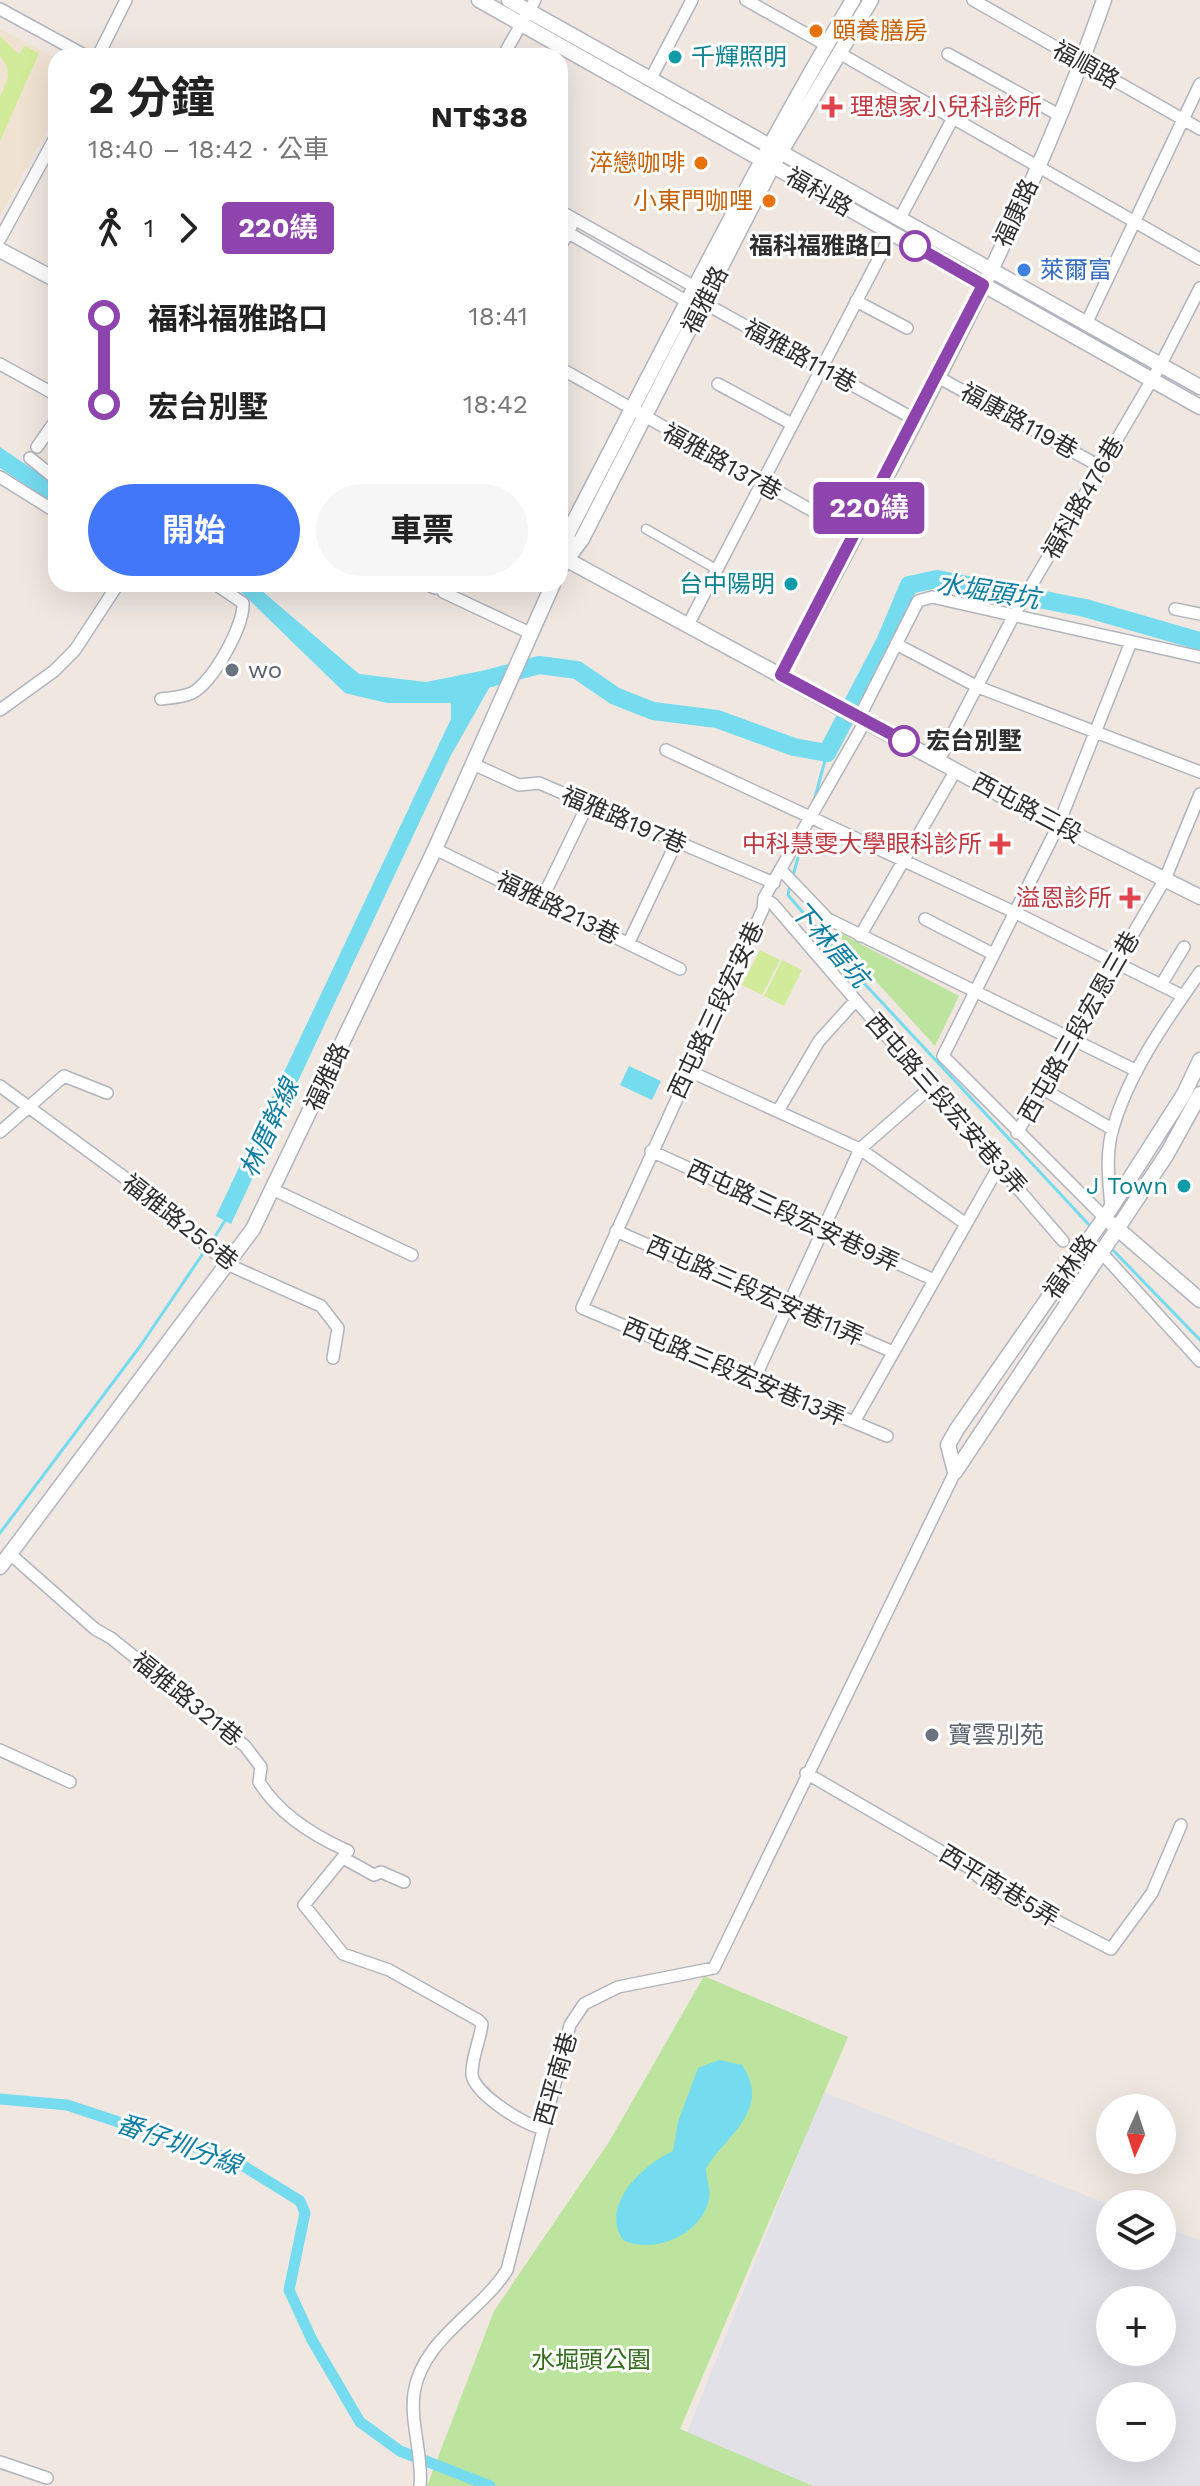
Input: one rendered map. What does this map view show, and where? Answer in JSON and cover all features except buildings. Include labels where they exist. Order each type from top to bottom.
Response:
[{"type":"street","points":[[102,48],[126,0]]},
{"type":"street","name":"福科路","points":[[479,0],[528,11],[895,227],[983,285],[1200,407]]},
{"type":"street","name":"福科路","points":[[509,0],[650,80],[770,156]]},
{"type":"street","points":[[650,80],[692,0]]},
{"type":"street","points":[[746,0],[1200,259]]},
{"type":"street","name":"福雅路","points":[[833,49],[853,0]]},
{"type":"street","name":"福雅路","points":[[638,414],[693,286],[833,49],[871,0]]},
{"type":"street","name":"福順路","points":[[973,0],[1200,129]]},
{"type":"street","name":"福康路","points":[[781,675],[983,285],[1082,62],[1104,0]]},
{"type":"street","points":[[0,9],[71,48]]},
{"type":"street","points":[[507,48],[528,11]]},
{"type":"street","points":[[948,54],[1059,115]]},
{"type":"street","points":[[1086,324],[1200,84]]},
{"type":"street","points":[[688,625],[953,118]]},
{"type":"street","points":[[0,239],[48,151]]},
{"type":"street","name":"福雅路","points":[[568,533],[704,303],[770,156]]},
{"type":"street","points":[[568,215],[693,286]]},
{"type":"street","points":[[568,226],[575,219]]},
{"type":"street","name":"福科路","points":[[895,227],[990,270],[1200,387]]},
{"type":"street","points":[[568,232],[686,301]]},
{"type":"street","points":[[0,250],[48,276]]},
{"type":"street","name":"福雅路111巷","points":[[693,286],[704,303],[914,419]]},
{"type":"street","name":"福科路476巷","points":[[939,760],[1016,613],[1160,366],[1200,288]]},
{"type":"street","points":[[856,301],[907,328]]},
{"type":"street","points":[[1187,315],[1200,322]]},
{"type":"street","points":[[0,364],[48,391]]},
{"type":"street","name":"福雅路137巷","points":[[568,373],[855,535]]},
{"type":"street","name":"福康路119巷","points":[[936,376],[1101,467]]},
{"type":"street","points":[[718,384],[792,424]]},
{"type":"street","points":[[37,447],[48,431]]},
{"type":"street","points":[[30,458],[48,473]]},
{"type":"street","points":[[0,477],[48,507]]},
{"type":"street","points":[[646,529],[716,569]]},
{"type":"street","name":"西屯路三段","points":[[568,564],[855,714],[1058,826],[1200,897]]},
{"type":"street","points":[[0,710],[54,671],[75,650],[113,592]]},
{"type":"street","points":[[222,666],[251,612],[227,592]]},
{"type":"street","points":[[443,592],[530,633]]},
{"type":"street","name":"福雅路","points":[[0,1567],[229,1265],[274,1190],[435,849],[549,592]]},
{"type":"street","name":"西屯路三段宏安巷","points":[[582,1308],[687,1070],[763,909],[764,898],[782,871],[810,816],[855,714],[918,601],[932,597],[1016,613],[1200,657]]},
{"type":"street","points":[[161,699],[190,694],[213,673],[236,633],[243,603]]},
{"type":"street","points":[[1175,609],[1200,614]]},
{"type":"street","points":[[1131,642],[1058,826],[943,1056],[1101,1224],[1108,1242],[1200,1361]]},
{"type":"street","points":[[896,644],[978,687],[1200,772]]},
{"type":"street","points":[[666,750],[1014,912],[1183,996]]},
{"type":"street","name":"福雅路197巷","points":[[473,764],[519,785],[539,783],[774,883]]},
{"type":"street","points":[[860,936],[956,770]]},
{"type":"street","name":"西屯路三段宏恩三巷","points":[[1017,1133],[1195,824],[1200,794]]},
{"type":"street","points":[[542,899],[588,804]]},
{"type":"street","points":[[629,942],[676,843]]},
{"type":"street","name":"福雅路213巷","points":[[435,849],[680,969]]},
{"type":"street","points":[[782,871],[828,919],[1137,1071]]},
{"type":"street","name":"西屯路三段宏安巷3弄","points":[[764,898],[773,904],[1063,1241]]},
{"type":"street","points":[[925,919],[993,954]]},
{"type":"street","points":[[1161,985],[1184,947]]},
{"type":"street","points":[[1101,1224],[1112,1129],[1137,1071],[1200,972]]},
{"type":"street","points":[[778,1111],[819,1041],[856,1000]]},
{"type":"street","name":"福林路","points":[[917,1544],[955,1472],[1167,1154],[1195,1098],[1200,1060]]},
{"type":"street","points":[[687,1070],[860,1149],[966,1224]]},
{"type":"street","points":[[0,1132],[30,1109],[64,1076],[107,1093]]},
{"type":"street","name":"福雅路256巷","points":[[0,1086],[140,1189],[229,1265],[328,1311],[338,1328],[333,1358]]},
{"type":"street","points":[[754,1380],[860,1149],[931,1087]]},
{"type":"street","points":[[1043,1089],[1112,1129]]},
{"type":"street","name":"福林路","points":[[955,1472],[948,1445],[957,1429],[1101,1224],[1195,1098]]},
{"type":"street","name":"西屯路三段宏安巷9弄","points":[[651,1151],[934,1280]]},
{"type":"street","points":[[854,1422],[999,1166]]},
{"type":"street","points":[[274,1190],[412,1255]]},
{"type":"street","name":"西屯路三段宏安巷11弄","points":[[616,1231],[893,1352]]},
{"type":"street","points":[[1108,1242],[1200,1300]]},
{"type":"street","name":"西屯路三段宏安巷13弄","points":[[582,1308],[887,1436]]},
{"type":"street","name":"西平南巷","points":[[420,2486],[421,2455],[413,2414],[415,2390],[423,2367],[441,2340],[488,2296],[507,2270],[541,2128],[570,2025],[584,2004],[618,1987],[714,1968],[917,1544]]},
{"type":"street","name":"福雅路321巷","points":[[9,1553],[95,1629],[111,1638],[245,1746],[261,1767],[259,1782],[270,1798],[327,1841],[348,1851],[343,1858]]},
{"type":"street","points":[[0,1750],[70,1782]]},
{"type":"street","name":"西平南巷5弄","points":[[806,1773],[968,1867],[989,1886],[1111,1949],[1152,1893],[1181,1825]]},
{"type":"street","points":[[404,1882],[381,1872],[374,1875],[343,1858],[304,1905],[343,1954],[389,1970],[478,2020],[482,2024],[481,2033],[472,2072],[476,2086],[520,2122],[541,2128]]},
{"type":"street","points":[[0,2462],[47,2478]]},
{"type":"shaded area","points":[[0,29],[48,54],[48,128],[0,216]]},
{"type":"shaded area","points":[[823,2092],[1096,2199],[1096,2270],[1176,2270],[1176,2232],[1200,2241],[1200,2486],[804,2486],[687,2433]]},
{"type":"green space","points":[[0,36],[19,54],[25,46],[39,53],[0,141],[0,98],[8,77],[7,66],[0,55]]},
{"type":"green space","points":[[842,934],[959,996],[935,1046],[842,944]]},
{"type":"green space","points":[[760,950],[780,960],[762,995],[742,985]]},
{"type":"green space","points":[[782,960],[802,970],[784,1006],[764,996]]},
{"type":"green space","name":"水堀頭公園","points":[[704,1976],[848,2037],[680,2429],[813,2486],[427,2486],[494,2311],[609,2142]]},
{"type":"water","points":[[0,447],[48,480],[48,500],[0,468]]},
{"type":"water","points":[[241,592],[263,592],[359,674],[426,682],[501,667],[450,757],[231,1224],[216,1216],[451,719],[451,703],[387,703],[345,693]]},
{"type":"water","points":[[629,1066],[661,1081],[652,1100],[620,1085]]},
{"type":"water","points":[[719,2060],[742,2065],[750,2081],[752,2095],[743,2121],[706,2168],[709,2199],[705,2212],[687,2232],[675,2239],[648,2245],[623,2240],[617,2227],[621,2200],[638,2176],[673,2151],[678,2122],[698,2068]]},
{"type":"waterway","name":"水堀頭坑","points":[[472,683],[539,665],[577,670],[615,696],[653,711],[717,719],[794,747],[827,753],[885,642],[909,585],[937,579],[1085,608],[1200,641]]},
{"type":"waterway","name":"下林厝坑","points":[[814,801],[827,753]]},
{"type":"waterway","name":"下林厝坑","points":[[792,879],[803,840]]},
{"type":"waterway","name":"下林厝坑","points":[[790,886],[788,895],[861,980],[1092,1228]]},
{"type":"waterway","name":"林厝幹線","points":[[211,1243],[226,1219]]},
{"type":"waterway","name":"下林厝坑","points":[[1111,1248],[1200,1340]]},
{"type":"waterway","name":"林厝幹線","points":[[0,1533],[141,1345],[206,1249]]},
{"type":"waterway","name":"番仔圳分線","points":[[0,2099],[67,2105],[234,2160],[300,2201],[305,2213],[289,2290],[312,2340],[360,2422],[400,2451],[490,2486]]},
{"type":"bus line","name":"220繞","points":[[904,741],[781,675],[983,285],[915,246]]},
{"type":"place","name":"頤養膳房","points":[[816,31]]},
{"type":"place","name":"千輝照明","points":[[675,57]]},
{"type":"place","name":"理想家小兒科診所","points":[[832,107]]},
{"type":"place","name":"淬戀咖啡","points":[[701,163]]},
{"type":"place","name":"小東門咖哩","points":[[769,201]]},
{"type":"place","name":"福科福雅路口","points":[[915,246]]},
{"type":"place","name":"萊爾富","points":[[1024,270]]},
{"type":"place","name":"台中陽明","points":[[791,584]]},
{"type":"place","name":"wo","points":[[232,670]]},
{"type":"place","name":"宏台別墅","points":[[904,741]]},
{"type":"place","name":"中科慧雯大學眼科診所","points":[[1000,844]]},
{"type":"place","name":"溢恩診所","points":[[1130,898]]},
{"type":"place","name":"J Town","points":[[1184,1186]]},
{"type":"place","name":"寶雲別苑","points":[[932,1735]]}]
